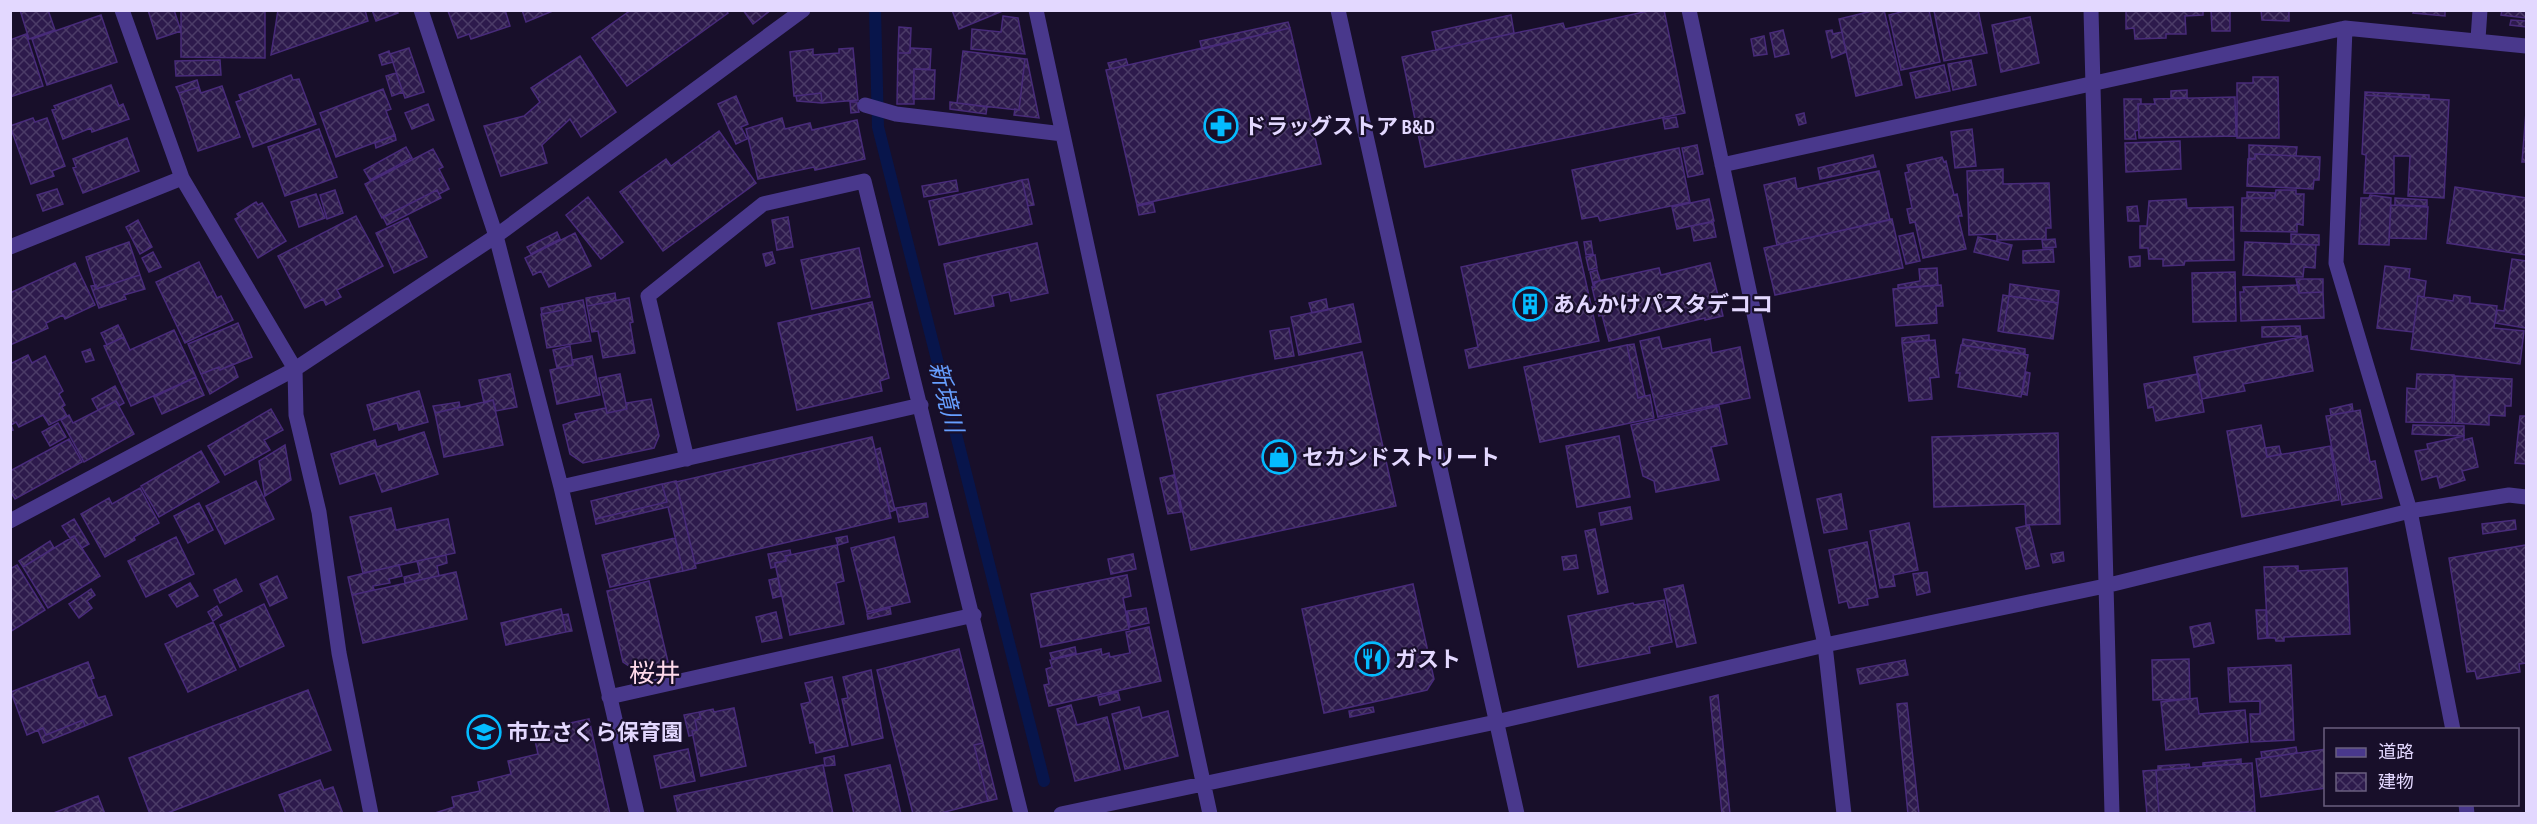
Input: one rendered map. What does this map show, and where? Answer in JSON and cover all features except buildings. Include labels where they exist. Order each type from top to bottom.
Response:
[{"type":"street","points":[[122,10],[182,178],[295,369],[296,415],[319,512],[339,653],[371,813]]},
{"type":"street","points":[[421,10],[496,236],[561,487],[637,813]]},
{"type":"street","points":[[10,522],[295,369],[496,236],[803,10]]},
{"type":"street","points":[[1036,10],[1210,813]]},
{"type":"street","points":[[1338,10],[1517,813]]},
{"type":"street","points":[[1689,10],[1825,645],[1844,813]]},
{"type":"street","points":[[2091,10],[2112,813]]},
{"type":"street","points":[[2478,39],[2480,10]]},
{"type":"street","points":[[1722,165],[2345,28],[2478,39],[2526,46]]},
{"type":"street","points":[[2345,28],[2336,263],[2410,511],[2453,728]]},
{"type":"street","points":[[866,105],[893,113],[1063,134]]},
{"type":"street","points":[[10,247],[182,178]]},
{"type":"street","points":[[687,459],[648,296],[763,204],[864,181],[974,615],[1021,813]]},
{"type":"street","points":[[561,487],[921,405]]},
{"type":"street","points":[[1061,813],[1496,722],[1825,645],[2105,586],[2410,511],[2509,495],[2526,497]]},
{"type":"street","points":[[609,697],[974,615]]},
{"type":"waterway","name":"新境川","points":[[875,10],[878,127],[1044,781]]},
{"type":"place","name":"ドラッグストア B&D","points":[[1221,126]]},
{"type":"place","name":"あんかけパスタデココ","points":[[1530,304]]},
{"type":"place","name":"セカンドストリート","points":[[1279,457]]},
{"type":"place","name":"ガスト","points":[[1372,659]]},
{"type":"place","name":"市立さくら保育園","points":[[484,732]]},
{"type":"district","name":"桜井","points":[[655,673]]}]
